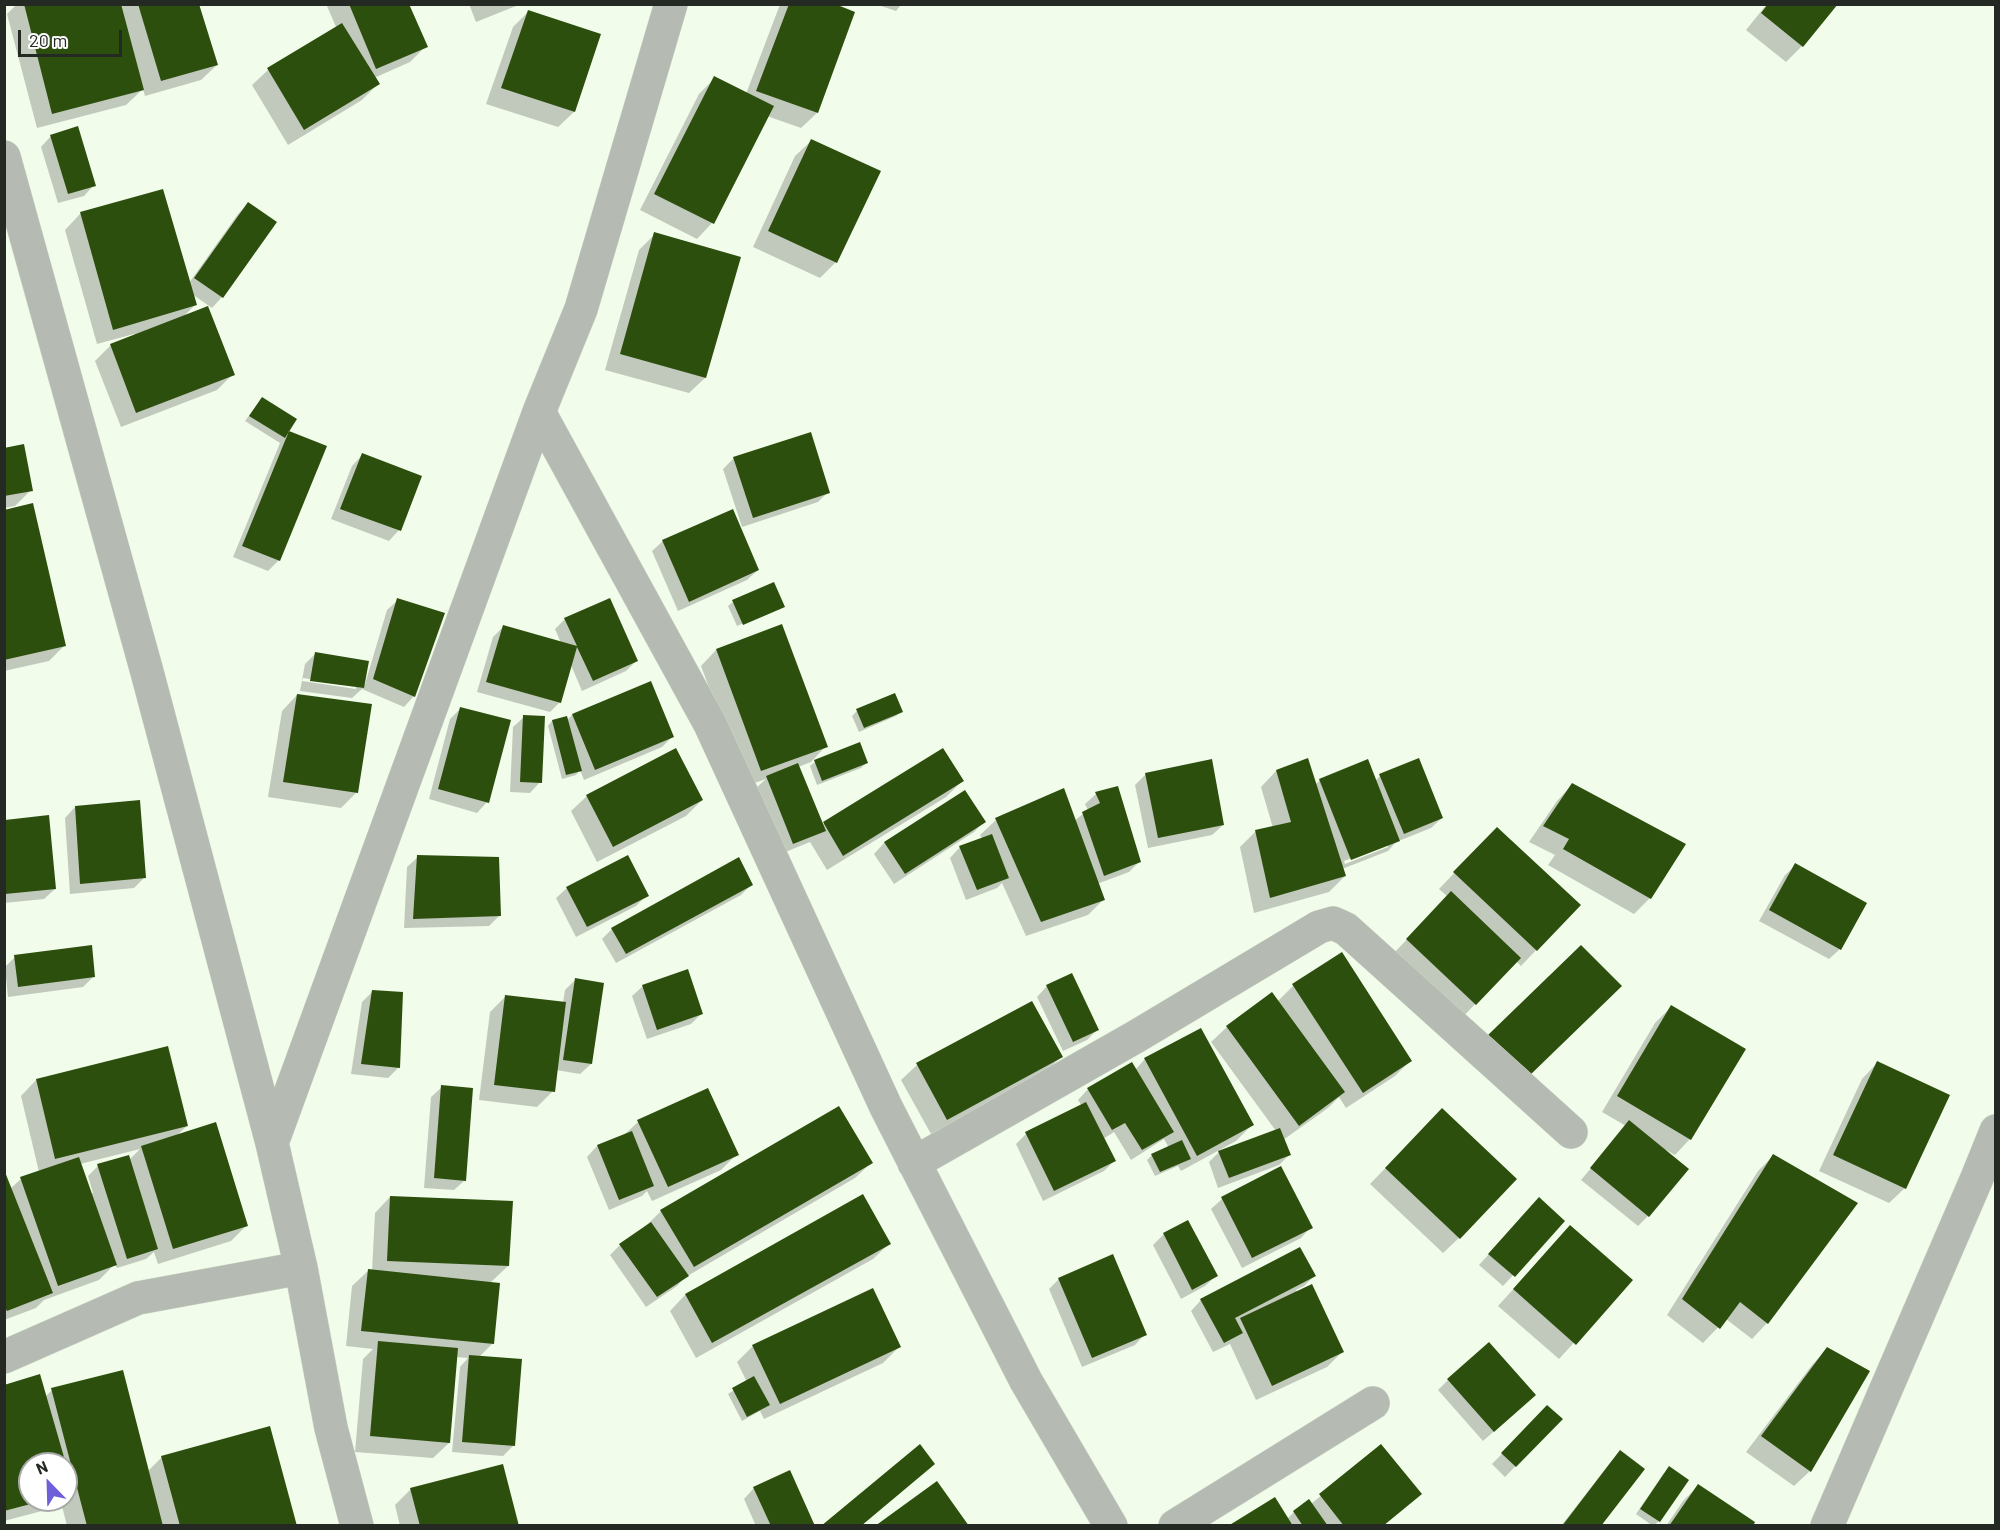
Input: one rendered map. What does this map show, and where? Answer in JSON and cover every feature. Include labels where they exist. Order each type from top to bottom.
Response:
[{"type":"street","points":[[273,1143],[539,412],[581,309],[671,4]]},
{"type":"street","points":[[4,157],[150,683],[273,1143],[301,1268],[331,1428],[357,1526]]},
{"type":"street","points":[[539,412],[710,724],[886,1107],[1026,1381],[1111,1526]]},
{"type":"street","points":[[914,1163],[1137,1036],[1319,927],[1333,923],[1346,928],[1571,1132]]},
{"type":"street","points":[[1827,1526],[1986,1185],[1995,1131]]},
{"type":"street","points":[[4,1357],[138,1298],[301,1268]]},
{"type":"street","points":[[1175,1526],[1373,1403]]},
{"type":"building","points":[[24,4],[121,4],[144,90],[52,114]]},
{"type":"building","points":[[138,4],[199,4],[218,65],[161,81]]},
{"type":"building","points":[[349,4],[409,4],[428,47],[376,69]]},
{"type":"building","points":[[789,4],[835,4],[855,12],[818,113],[756,91]]},
{"type":"building","points":[[1768,4],[1838,4],[1803,47],[1761,13]]},
{"type":"building","points":[[528,10],[601,34],[575,112],[501,88]]},
{"type":"building","points":[[342,23],[380,84],[304,130],[267,68]]},
{"type":"building","points":[[714,76],[774,106],[714,224],[654,194]]},
{"type":"building","points":[[78,126],[96,186],[68,194],[50,135]]},
{"type":"building","points":[[811,139],[881,171],[837,263],[768,231]]},
{"type":"building","points":[[163,189],[197,305],[113,330],[80,212]]},
{"type":"building","points":[[248,202],[277,222],[223,298],[194,278]]},
{"type":"building","points":[[654,232],[741,257],[706,378],[620,354]]},
{"type":"building","points":[[208,306],[235,375],[136,413],[110,344]]},
{"type":"building","points":[[262,397],[297,419],[285,438],[249,416]]},
{"type":"building","points":[[289,431],[327,446],[280,561],[242,546]]},
{"type":"building","points":[[811,432],[830,493],[753,518],[733,457]]},
{"type":"building","points":[[24,444],[33,491],[4,496],[4,448]]},
{"type":"building","points":[[362,453],[422,476],[401,531],[340,509]]},
{"type":"building","points":[[33,503],[66,646],[4,660],[4,510]]},
{"type":"building","points":[[733,509],[759,570],[689,602],[662,540]]},
{"type":"building","points":[[774,582],[785,607],[743,625],[732,600]]},
{"type":"building","points":[[397,598],[445,613],[415,697],[373,679]]},
{"type":"building","points":[[610,598],[638,661],[593,681],[577,647],[561,703],[486,682],[503,625],[577,646],[564,618]]},
{"type":"building","points":[[782,624],[828,747],[761,771],[716,649]]},
{"type":"building","points":[[315,652],[369,661],[364,688],[310,681]]},
{"type":"building","points":[[651,681],[674,737],[595,770],[572,714]]},
{"type":"building","points":[[895,693],[903,712],[864,728],[856,709]]},
{"type":"building","points":[[297,694],[372,704],[358,793],[283,782]]},
{"type":"building","points":[[460,707],[511,720],[489,803],[438,789]]},
{"type":"building","points":[[523,715],[545,716],[542,783],[520,782]]},
{"type":"building","points":[[567,716],[582,771],[566,775],[552,720]]},
{"type":"building","points":[[860,742],[868,763],[822,781],[814,760]]},
{"type":"building","points":[[676,748],[703,800],[613,847],[586,795]]},
{"type":"building","points":[[943,748],[964,781],[843,856],[823,822]]},
{"type":"building","points":[[1308,758],[1346,876],[1270,898],[1255,830],[1291,822],[1276,770]]},
{"type":"building","points":[[1419,758],[1443,818],[1404,834],[1379,774]]},
{"type":"building","points":[[1212,759],[1224,825],[1158,838],[1145,773]]},
{"type":"building","points":[[1368,759],[1400,841],[1351,860],[1319,779]]},
{"type":"building","points":[[798,763],[826,831],[793,844],[766,776]]},
{"type":"building","points":[[1572,783],[1686,844],[1651,899],[1563,849],[1569,839],[1543,826]]},
{"type":"building","points":[[1118,786],[1141,862],[1104,876],[1082,812],[1100,803],[1095,792]]},
{"type":"building","points":[[1064,788],[1105,900],[1041,922],[995,818]]},
{"type":"building","points":[[965,790],[986,822],[905,874],[884,842]]},
{"type":"building","points":[[140,800],[146,878],[80,884],[75,806]]},
{"type":"building","points":[[49,815],[56,889],[5,894],[5,820]]},
{"type":"building","points":[[1497,827],[1581,905],[1537,951],[1453,872]]},
{"type":"building","points":[[992,834],[1009,878],[977,890],[959,846]]},
{"type":"building","points":[[417,855],[499,857],[501,916],[413,919]]},
{"type":"building","points":[[628,855],[649,896],[587,927],[566,887]]},
{"type":"building","points":[[739,857],[753,885],[626,954],[611,928]]},
{"type":"building","points":[[1795,863],[1867,903],[1841,950],[1769,910]]},
{"type":"building","points":[[1451,891],[1521,958],[1476,1005],[1406,939]]},
{"type":"building","points":[[92,945],[95,977],[18,987],[14,955]]},
{"type":"building","points":[[1581,945],[1622,986],[1528,1077],[1488,1035]]},
{"type":"building","points":[[1342,952],[1412,1061],[1363,1093],[1292,984]]},
{"type":"building","points":[[688,969],[703,1014],[657,1030],[642,985]]},
{"type":"building","points":[[1072,973],[1099,1030],[1073,1042],[1046,985]]},
{"type":"building","points":[[575,978],[604,983],[592,1064],[563,1060]]},
{"type":"building","points":[[372,990],[403,992],[400,1068],[361,1064]]},
{"type":"building","points":[[1272,992],[1345,1092],[1299,1126],[1226,1026]]},
{"type":"building","points":[[505,995],[566,1002],[555,1092],[494,1085]]},
{"type":"building","points":[[1032,1001],[1063,1057],[947,1120],[916,1063]]},
{"type":"building","points":[[1671,1005],[1746,1049],[1691,1140],[1617,1096]]},
{"type":"building","points":[[1201,1028],[1254,1125],[1197,1156],[1144,1058]]},
{"type":"building","points":[[168,1046],[188,1126],[55,1159],[36,1079]]},
{"type":"building","points":[[1877,1061],[1950,1095],[1906,1189],[1833,1155]]},
{"type":"building","points":[[1132,1062],[1174,1132],[1142,1150],[1125,1123],[1112,1130],[1087,1088]]},
{"type":"building","points":[[441,1085],[473,1088],[466,1181],[434,1178]]},
{"type":"building","points":[[708,1088],[739,1155],[668,1187],[637,1120]]},
{"type":"building","points":[[1086,1102],[1116,1161],[1054,1191],[1025,1132]]},
{"type":"building","points":[[839,1106],[873,1163],[694,1267],[660,1210]]},
{"type":"building","points":[[1442,1108],[1517,1179],[1460,1239],[1385,1168]]},
{"type":"building","points":[[1629,1120],[1689,1169],[1649,1217],[1590,1168]]},
{"type":"building","points":[[216,1122],[248,1226],[173,1249],[141,1146]]},
{"type":"building","points":[[1280,1128],[1291,1155],[1229,1178],[1218,1151]]},
{"type":"building","points":[[632,1131],[654,1186],[619,1200],[597,1145]]},
{"type":"building","points":[[1182,1140],[1191,1159],[1160,1172],[1151,1154]]},
{"type":"building","points":[[1773,1154],[1858,1203],[1768,1324],[1740,1302],[1720,1329],[1682,1299]]},
{"type":"building","points":[[129,1155],[158,1249],[127,1259],[97,1164]]},
{"type":"building","points":[[79,1157],[117,1265],[58,1286],[20,1177]]},
{"type":"building","points":[[1281,1166],[1313,1228],[1252,1258],[1221,1197]]},
{"type":"building","points":[[5,1172],[53,1293],[7,1311],[4,1306]]},
{"type":"building","points":[[863,1194],[891,1244],[712,1343],[685,1294]]},
{"type":"building","points":[[390,1196],[513,1201],[509,1266],[387,1261]]},
{"type":"building","points":[[1539,1197],[1565,1221],[1515,1277],[1488,1254]]},
{"type":"building","points":[[1188,1220],[1218,1276],[1192,1290],[1163,1233]]},
{"type":"building","points":[[651,1222],[689,1276],[657,1297],[619,1244]]},
{"type":"building","points":[[1570,1225],[1633,1280],[1576,1345],[1513,1289]]},
{"type":"building","points":[[1300,1247],[1316,1276],[1235,1318],[1243,1333],[1224,1343],[1200,1299]]},
{"type":"building","points":[[1113,1254],[1147,1335],[1092,1358],[1058,1278]]},
{"type":"building","points":[[368,1269],[500,1283],[494,1344],[361,1331]]},
{"type":"building","points":[[1312,1284],[1344,1352],[1272,1386],[1240,1318]]},
{"type":"building","points":[[873,1288],[901,1347],[780,1404],[752,1345]]},
{"type":"building","points":[[378,1341],[458,1348],[450,1443],[370,1436]]},
{"type":"building","points":[[1489,1342],[1536,1395],[1494,1432],[1447,1379]]},
{"type":"building","points":[[1827,1347],[1870,1371],[1811,1472],[1761,1436]]},
{"type":"building","points":[[469,1355],[522,1359],[515,1446],[462,1442]]},
{"type":"building","points":[[123,1370],[163,1526],[87,1526],[78,1492],[78,1452],[68,1452],[51,1388]]},
{"type":"building","points":[[40,1374],[63,1452],[18,1452],[18,1507],[4,1511],[4,1385]]},
{"type":"building","points":[[754,1376],[770,1405],[747,1417],[732,1388]]},
{"type":"building","points":[[1547,1405],[1563,1419],[1516,1467],[1501,1453]]},
{"type":"building","points":[[270,1426],[297,1526],[180,1526],[161,1456]]},
{"type":"building","points":[[920,1444],[935,1464],[861,1526],[821,1526]]},
{"type":"building","points":[[1381,1444],[1422,1494],[1383,1526],[1344,1526],[1319,1494]]},
{"type":"building","points":[[1620,1450],[1645,1469],[1601,1526],[1562,1526]]},
{"type":"building","points":[[503,1464],[519,1526],[420,1526],[410,1488]]},
{"type":"building","points":[[1669,1466],[1689,1480],[1660,1522],[1640,1509]]},
{"type":"building","points":[[790,1470],[815,1526],[771,1526],[753,1487]]},
{"type":"building","points":[[937,1481],[969,1526],[875,1526]]},
{"type":"building","points":[[1698,1484],[1755,1522],[1753,1526],[1669,1526]]},
{"type":"building","points":[[1275,1497],[1293,1526],[1228,1526]]},
{"type":"building","points":[[1309,1499],[1328,1526],[1303,1526],[1293,1511]]}]
